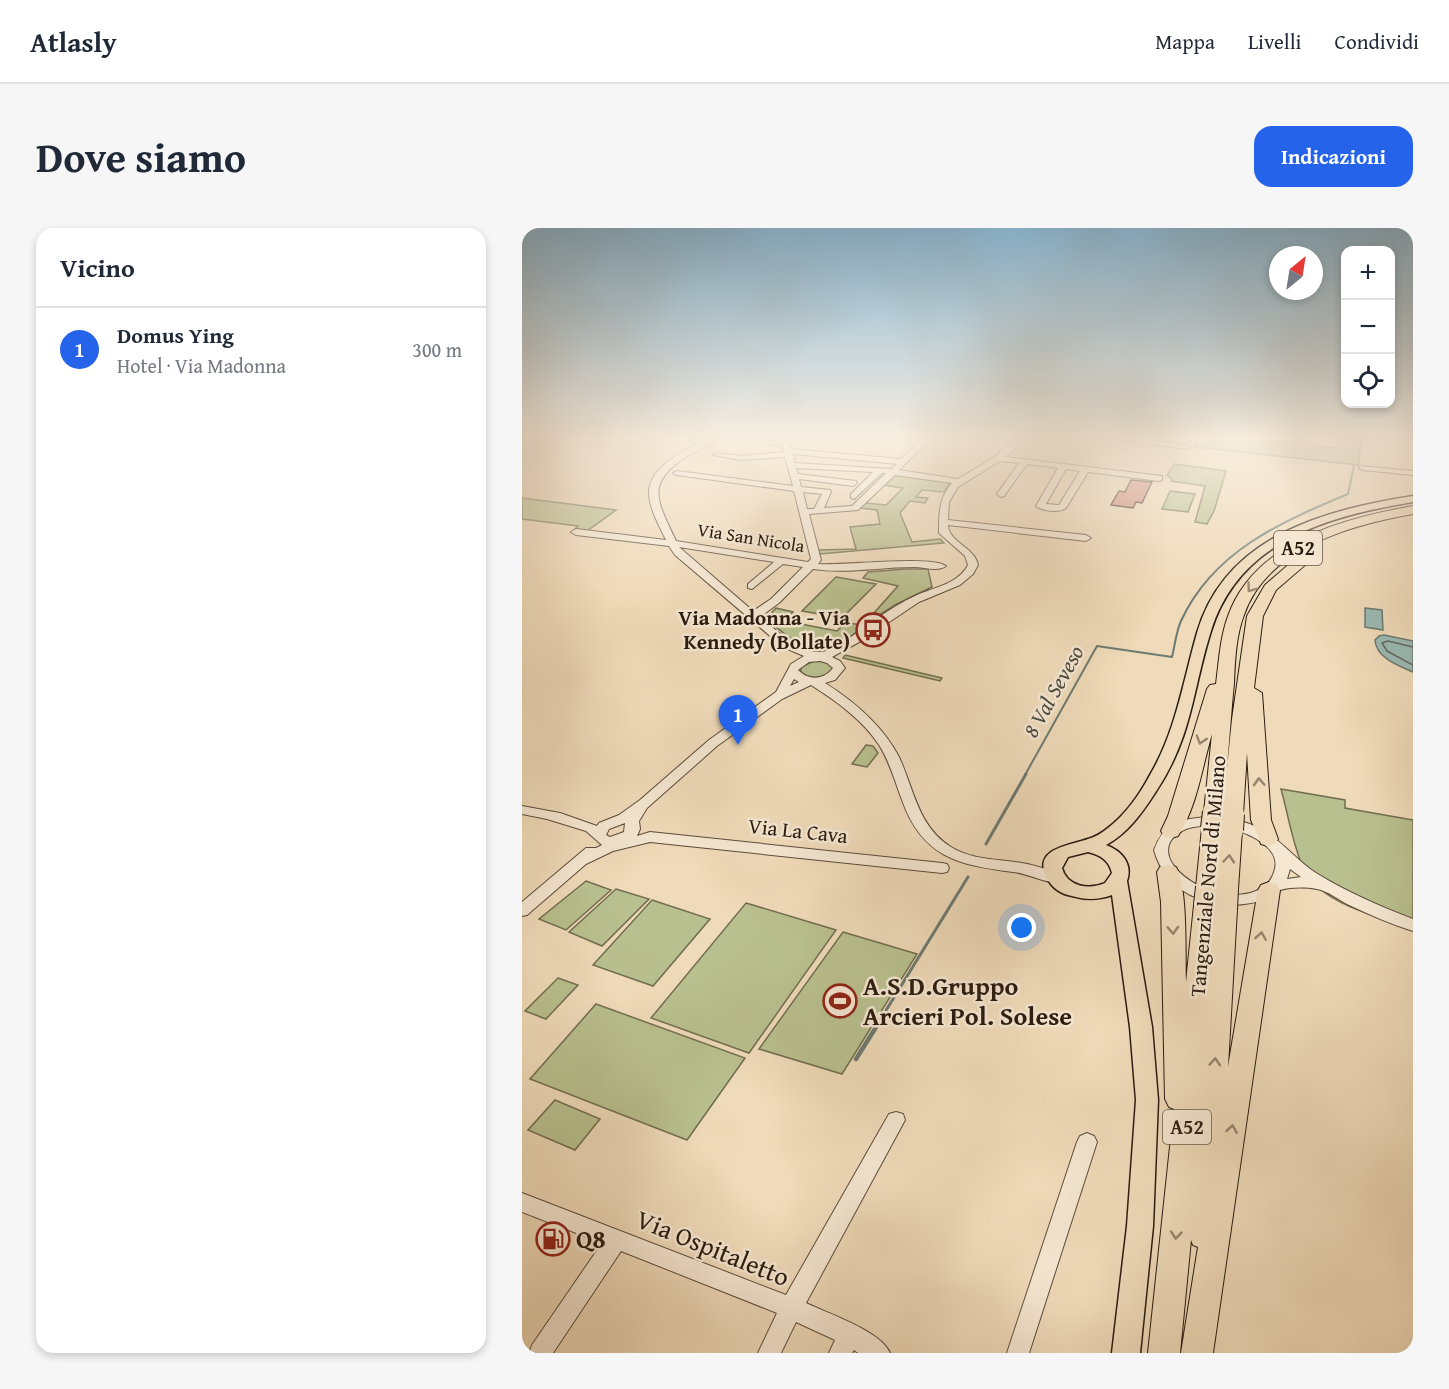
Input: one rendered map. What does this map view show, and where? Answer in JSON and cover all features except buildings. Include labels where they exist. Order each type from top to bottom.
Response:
[{"type":"highway","name":"Tangenziale Nord di Milano","points":[[1164,1353],[1223,821],[1229,643],[1239,606],[1251,586],[1281,558],[1320,536],[1353,523],[1413,510]]},
{"type":"highway","name":"Tangenziale Nord di Milano","points":[[1223,821],[1241,719],[1253,627],[1260,604],[1276,581],[1322,548],[1360,531],[1413,517]]},
{"type":"highway","points":[[1171,831],[1181,805],[1229,643]]},
{"type":"highway","points":[[1250,645],[1261,820],[1273,845]]},
{"type":"highway","points":[[1168,872],[1172,902],[1181,1190]]},
{"type":"highway","points":[[1197,1353],[1272,888]]},
{"type":"highway","name":"Tangenziale Nord di Milano","points":[[1197,1353],[1216,897]]},
{"type":"main road","points":[[1088,846],[1120,828],[1155,780],[1178,738],[1207,622],[1223,591],[1238,572],[1274,541],[1314,521],[1363,507],[1413,498]]},
{"type":"main road","points":[[1120,828],[1116,857],[1122,870],[1119,882],[1123,921],[1141,1027],[1147,1120],[1136,1272],[1126,1353]]},
{"type":"main road","points":[[1116,857],[1101,849],[1088,846],[1068,848],[1055,858],[1052,866],[1056,878],[1069,888],[1087,893],[1106,904],[1123,921]]},
{"type":"main road","points":[[1087,893],[1106,890],[1119,882]]},
{"type":"street","points":[[653,490],[654,500],[678,553],[787,645],[836,663]]},
{"type":"street","points":[[749,614],[770,605],[814,565],[816,560],[799,490]]},
{"type":"street","points":[[813,490],[827,492],[825,501],[816,512]]},
{"type":"street","points":[[854,496],[860,490]]},
{"type":"street","points":[[804,512],[855,508],[874,490]]},
{"type":"street","points":[[778,696],[794,669],[802,661],[819,658],[844,648],[903,606],[960,581],[970,572],[972,559],[968,552],[945,536],[947,495],[950,490]]},
{"type":"street","points":[[1001,494],[1004,490]]},
{"type":"street","points":[[1049,490],[1040,506],[1062,508],[1072,490]]},
{"type":"street","points":[[944,522],[1086,538]]},
{"type":"street","name":"Via San Nicola","points":[[576,532],[814,565],[847,568],[915,564],[941,566]]},
{"type":"street","points":[[752,586],[782,560]]},
{"type":"street","points":[[787,645],[794,669],[801,679],[812,681],[841,698],[865,721],[887,749],[905,785],[915,818],[929,838],[952,854],[966,860],[1017,867],[1056,878]]},
{"type":"street","points":[[522,911],[583,861],[642,805],[713,743],[798,684],[830,678],[838,670],[836,663],[844,648]]},
{"type":"street","points":[[830,678],[841,698]]},
{"type":"street","points":[[522,810],[579,820],[603,819],[642,805]]},
{"type":"street","points":[[546,814],[591,828],[616,831]]},
{"type":"street","name":"Via La Cava","points":[[579,820],[616,831],[650,837],[942,868]]},
{"type":"street","points":[[1328,886],[1310,882],[1272,888],[1253,897],[1222,899],[1190,890],[1168,872],[1162,861],[1161,850],[1165,838],[1171,831],[1196,821],[1221,820],[1246,827],[1273,845],[1291,863],[1328,886],[1413,926]]},
{"type":"street","points":[[583,861],[608,848],[650,837]]},
{"type":"street","points":[[1272,888],[1283,869],[1273,845]]},
{"type":"street","points":[[1017,867],[1055,858]]},
{"type":"street","points":[[769,1353],[791,1308],[896,1120]]},
{"type":"street","points":[[1018,1353],[1087,1142]]},
{"type":"street","name":"Via Ospitaletto","points":[[522,1202],[791,1308],[845,1344],[879,1353]]},
{"type":"street","points":[[540,1353],[617,1239]]},
{"type":"green space","points":[[900,490],[922,490],[916,497],[928,498],[925,503],[910,501],[900,513],[912,542],[940,539],[944,543],[820,554],[818,550],[856,549],[850,527],[880,524],[877,510],[859,508],[866,503],[886,505]]},
{"type":"green space","points":[[1204,490],[1220,490],[1207,524],[1195,522]]},
{"type":"green space","points":[[1170,491],[1195,494],[1188,512],[1162,509]]},
{"type":"green space","points":[[522,498],[616,510],[587,531],[575,529],[578,526],[522,519]]},
{"type":"green space","points":[[928,569],[932,587],[865,623],[898,586],[863,578],[868,572]]},
{"type":"green space","points":[[836,577],[876,584],[842,618],[802,611]]},
{"type":"green space","points":[[776,608],[793,612],[785,621],[837,631],[846,622],[864,626],[833,648],[814,650],[788,637],[766,619]]},
{"type":"green space","points":[[845,655],[942,678],[940,681],[843,658]]},
{"type":"green space","points":[[814,661],[825,661],[834,668],[831,673],[820,677],[809,677],[801,673],[801,667]]},
{"type":"green space","points":[[866,745],[873,746],[878,753],[867,767],[852,764]]},
{"type":"green space","points":[[1281,789],[1345,800],[1345,808],[1413,820],[1413,925],[1350,907],[1321,890],[1302,865],[1295,847]]},
{"type":"green space","points":[[586,881],[611,890],[566,930],[539,919]]},
{"type":"green space","points":[[616,889],[649,899],[602,946],[569,932]]},
{"type":"green space","points":[[652,900],[710,919],[653,986],[593,965]]},
{"type":"green space","points":[[746,903],[836,930],[749,1053],[651,1018]]},
{"type":"green space","name":"A.S.D.Gruppo Arcieri Pol. Solese","points":[[843,932],[917,954],[842,1074],[759,1049]]},
{"type":"green space","points":[[558,978],[578,985],[546,1019],[525,1011]]},
{"type":"green space","points":[[596,1004],[745,1058],[687,1140],[530,1079]]},
{"type":"green space","points":[[555,1100],[600,1119],[575,1150],[528,1130]]},
{"type":"water","points":[[1365,608],[1382,610],[1383,630],[1365,627]]},
{"type":"water","points":[[1384,635],[1413,641],[1413,672],[1389,660],[1379,652],[1375,640]]},
{"type":"waterway","name":"8 Val Seveso","points":[[1025,775],[1097,646],[1172,657],[1181,621],[1211,576],[1230,557],[1274,528],[1348,494],[1349,490]]},
{"type":"waterway","name":"8 Val Seveso","points":[[986,844],[1026,774]]},
{"type":"waterway","name":"8 Val Seveso","points":[[877,1025],[968,877]]},
{"type":"waterway","name":"8 Val Seveso","points":[[856,1059],[878,1024]]},
{"type":"place","name":"Via Madonna - Via Kennedy (Bollate)","points":[[873,630]]},
{"type":"place","name":"Domus Ying","points":[[738,745]]},
{"type":"place","name":"A.S.D.Gruppo Arcieri Pol. Solese","points":[[840,1001]]},
{"type":"place","name":"Q8","points":[[553,1239]]}]
